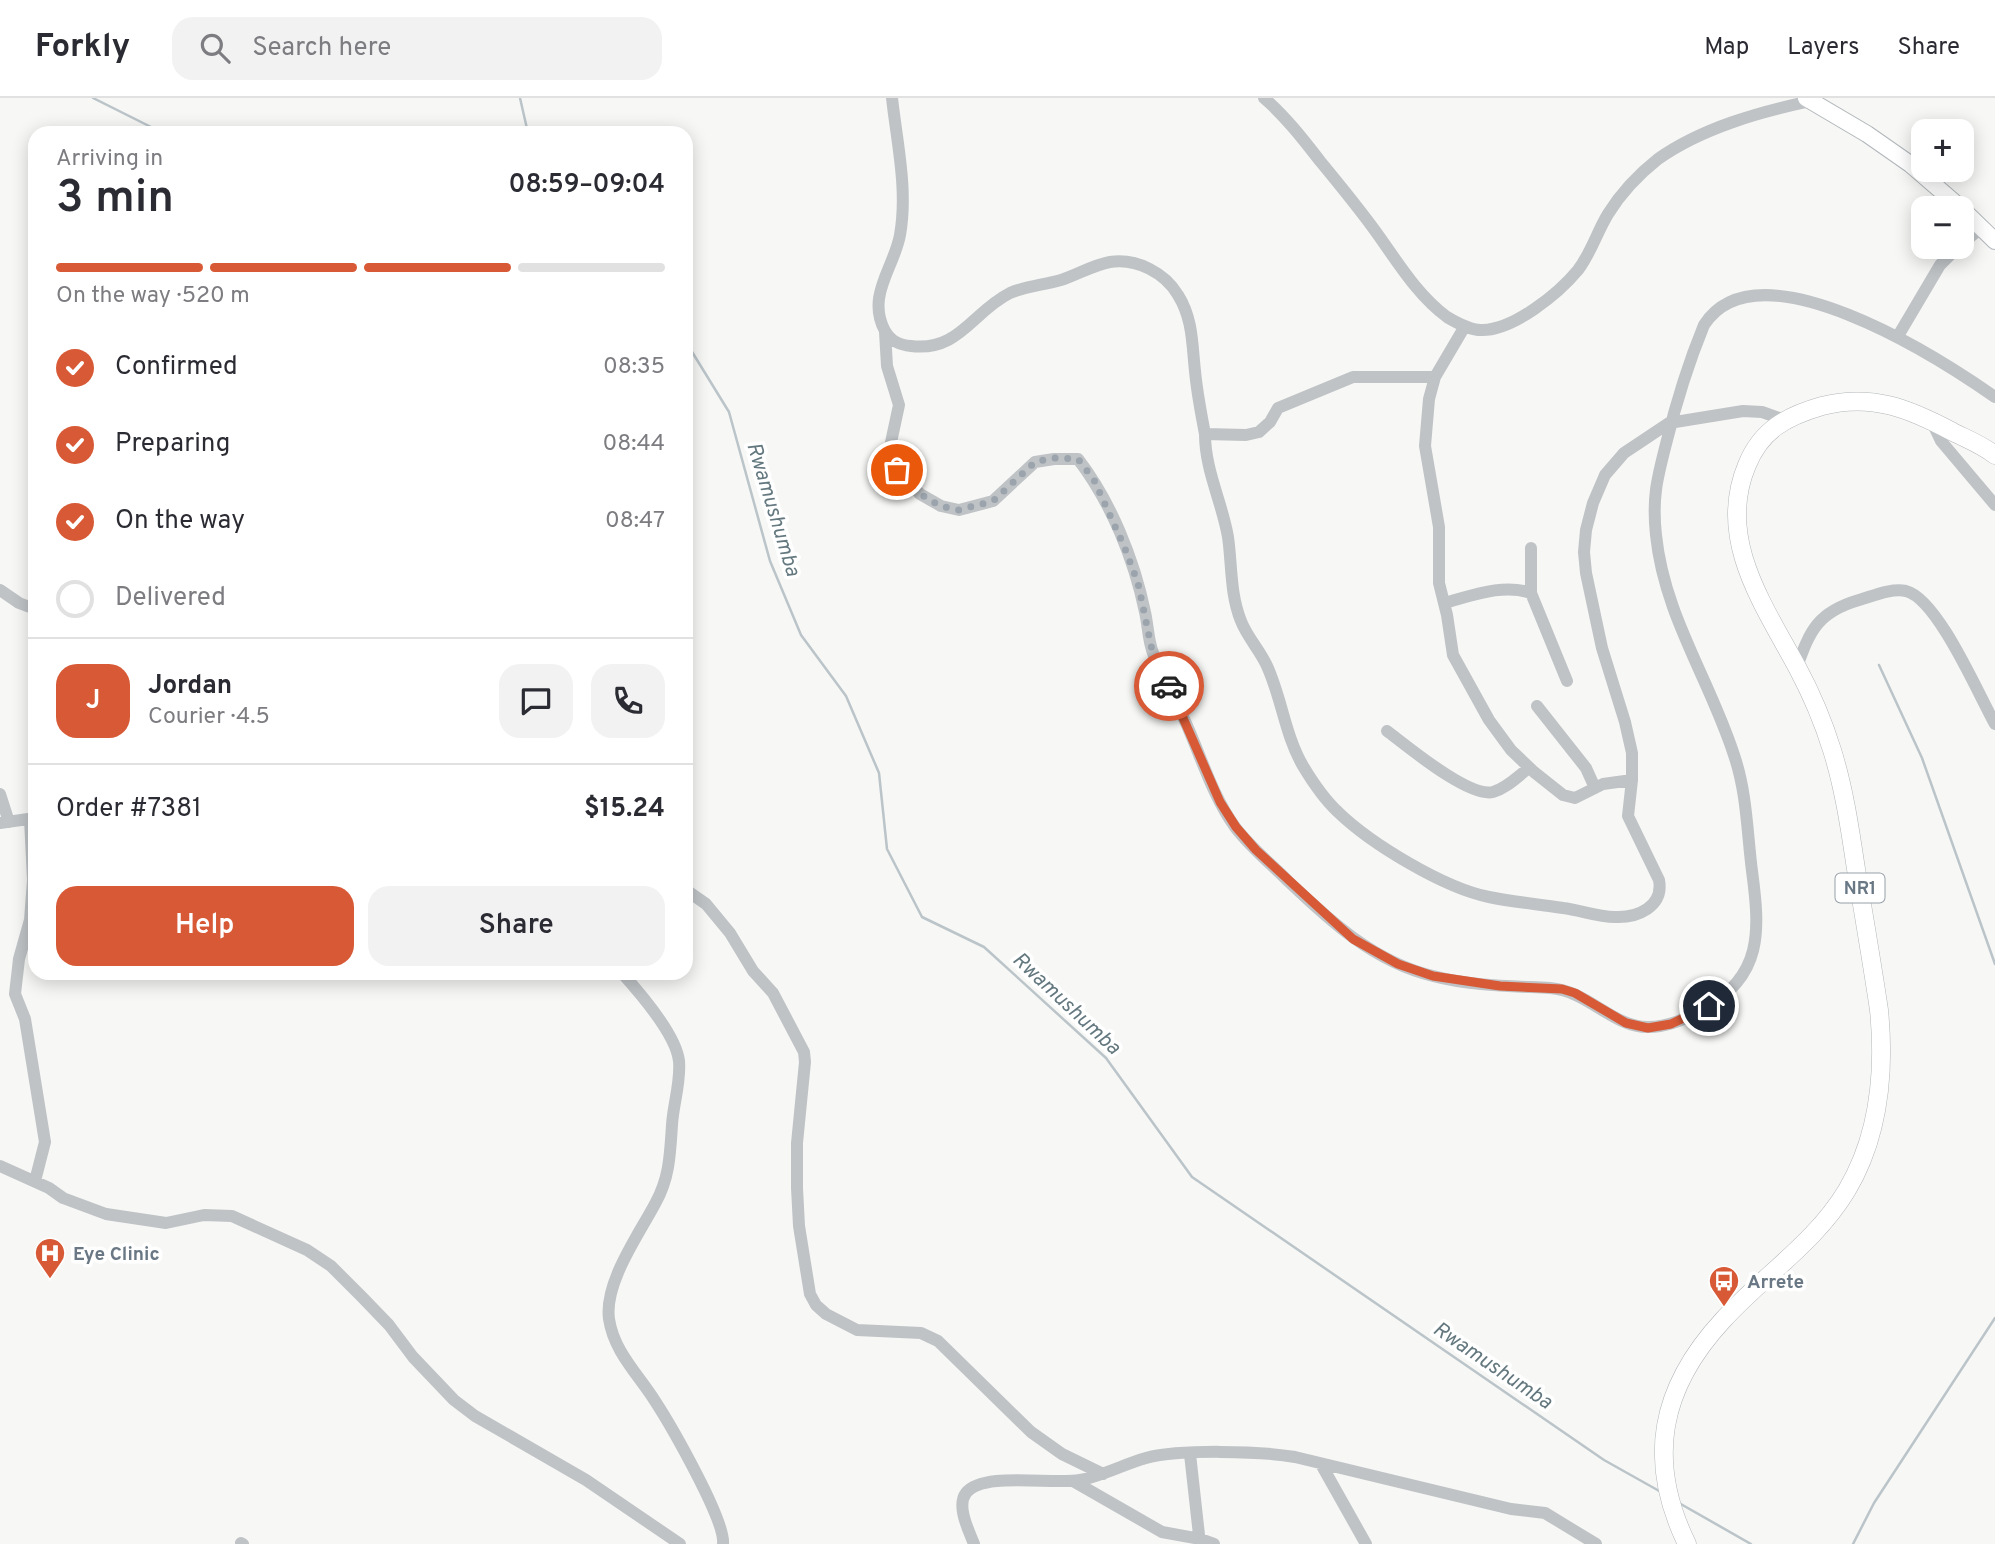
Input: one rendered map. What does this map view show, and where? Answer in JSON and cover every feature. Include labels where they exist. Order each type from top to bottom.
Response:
[{"type":"highway","name":"NR1","points":[[1687,1544],[1665,1485],[1664,1433],[1671,1402],[1698,1349],[1723,1319],[1825,1221],[1847,1189],[1871,1128],[1882,1077],[1879,1010],[1843,796],[1824,724],[1750,580],[1742,557],[1737,500],[1740,481],[1761,438],[1785,420],[1815,408],[1855,401],[1879,403],[1913,411],[1995,455]]},
{"type":"main road","points":[[1809,99],[1910,164],[1946,196]]},
{"type":"main road","points":[[1974,221],[1995,241]]},
{"type":"street","points":[[892,98],[903,209],[900,235],[881,284],[878,300],[885,331],[887,366],[899,405],[890,447],[897,470],[920,494],[940,506],[959,510],[993,501],[1035,462],[1054,458],[1078,459],[1094,480],[1124,546],[1138,583],[1153,655],[1220,802],[1236,827],[1256,850],[1353,939],[1398,964],[1433,976],[1500,986],[1562,989],[1575,993],[1626,1023],[1648,1028],[1671,1024],[1725,997],[1741,979],[1750,963],[1756,914],[1747,808],[1735,758],[1717,710],[1680,629],[1660,568],[1656,539],[1654,493],[1669,423],[1704,325],[1713,312],[1724,304],[1744,297],[1767,295],[1832,309],[1898,336],[1995,397]]},
{"type":"street","points":[[1264,98],[1297,132],[1422,294],[1448,317],[1465,326],[1482,330],[1502,327],[1525,315],[1561,287],[1578,270],[1608,214],[1632,183],[1665,155],[1744,118],[1809,99]]},
{"type":"street","points":[[1974,234],[1981,228]]},
{"type":"street","points":[[1898,336],[1946,259]]},
{"type":"street","points":[[885,331],[892,341],[900,344],[914,347],[937,346],[952,340],[984,310],[1008,294],[1110,262],[1140,265],[1167,281],[1178,294],[1193,331],[1194,365],[1208,465],[1228,535],[1235,604],[1241,623],[1262,655],[1280,696],[1289,736],[1303,765],[1337,811],[1354,825],[1401,858],[1454,886],[1488,897],[1611,917],[1628,917],[1653,905],[1660,891],[1659,880],[1649,856],[1628,816],[1633,780],[1632,753],[1602,648],[1586,573],[1586,530],[1593,503],[1605,475],[1624,453],[1669,423],[1743,411],[1762,412],[1785,420]]},
{"type":"street","points":[[1465,326],[1435,377],[1429,399],[1425,446],[1439,527],[1439,583],[1457,666],[1489,720],[1511,750],[1529,768],[1570,799],[1615,781],[1633,780]]},
{"type":"street","points":[[1205,434],[1246,435],[1259,432],[1270,422],[1278,408],[1353,377],[1435,377]]},
{"type":"street","points":[[1930,420],[1941,442],[1995,505]]},
{"type":"street","points":[[1531,548],[1531,593],[1567,681]]},
{"type":"street","points":[[1444,603],[1502,589],[1521,589],[1531,593]]},
{"type":"street","points":[[0,590],[28,606]]},
{"type":"street","points":[[1797,667],[1814,626],[1829,613],[1861,599],[1906,591],[1923,604],[1948,636],[1995,724]]},
{"type":"street","points":[[1537,706],[1586,768],[1595,788]]},
{"type":"street","points":[[1387,732],[1456,780],[1484,793],[1506,786],[1529,768]]},
{"type":"street","points":[[0,794],[4,823],[28,819]]},
{"type":"street","points":[[693,895],[706,904],[730,933],[753,971],[773,993],[804,1052],[806,1062],[797,1143],[797,1188],[799,1226],[810,1294],[816,1305],[857,1330],[921,1333],[938,1341],[1031,1432],[1062,1454],[1102,1474]]},
{"type":"street","points":[[28,927],[19,959],[15,993],[25,1019],[46,1142],[35,1181]]},
{"type":"street","points":[[628,980],[654,1010],[677,1053],[679,1068],[666,1181],[621,1268],[610,1295],[609,1316],[615,1342],[656,1401],[708,1498],[720,1525],[723,1544]]},
{"type":"street","points":[[0,1166],[35,1181],[63,1198],[106,1214],[166,1223],[204,1215],[232,1216],[307,1250],[331,1266],[362,1297],[389,1325],[412,1357],[454,1400],[475,1416],[586,1480],[680,1544]]},
{"type":"street","points":[[974,1544],[967,1526],[963,1500],[966,1492],[979,1484],[994,1480],[1052,1483],[1073,1481],[1147,1458],[1190,1454],[1270,1453],[1511,1509],[1545,1513],[1597,1544]]},
{"type":"street","points":[[1190,1454],[1200,1541]]},
{"type":"street","points":[[1321,1464],[1366,1544]]},
{"type":"street","points":[[1073,1481],[1162,1532],[1214,1544]]},
{"type":"waterway","points":[[93,98],[149,126]]},
{"type":"waterway","name":"Rwamushumba","points":[[520,98],[526,126]]},
{"type":"waterway","name":"Rwamushumba","points":[[693,353],[729,412],[770,561],[801,635],[846,696],[879,773],[887,849],[922,917],[984,947],[1106,1058],[1192,1177],[1604,1460],[1661,1492]]},
{"type":"waterway","points":[[1879,665],[1922,758],[1995,964]]},
{"type":"waterway","points":[[1853,1544],[1874,1503],[1995,1318]]},
{"type":"waterway","name":"Rwamushumba","points":[[1679,1503],[1751,1544]]},
{"type":"way so far","points":[[897,470],[920,494],[940,506],[959,510],[993,501],[1035,462],[1054,458],[1078,459],[1094,480],[1124,546],[1146,612],[1153,655],[1169,686]]},
{"type":"place","name":"Eye Clinic","points":[[50,1280]]},
{"type":"place","name":"Arrete","points":[[1724,1308]]},
{"type":"route","points":[[1169,686],[1220,802],[1236,827],[1256,850],[1353,939],[1398,964],[1433,976],[1500,986],[1562,989],[1575,993],[1626,1023],[1648,1028],[1671,1024],[1709,1006]]}]
